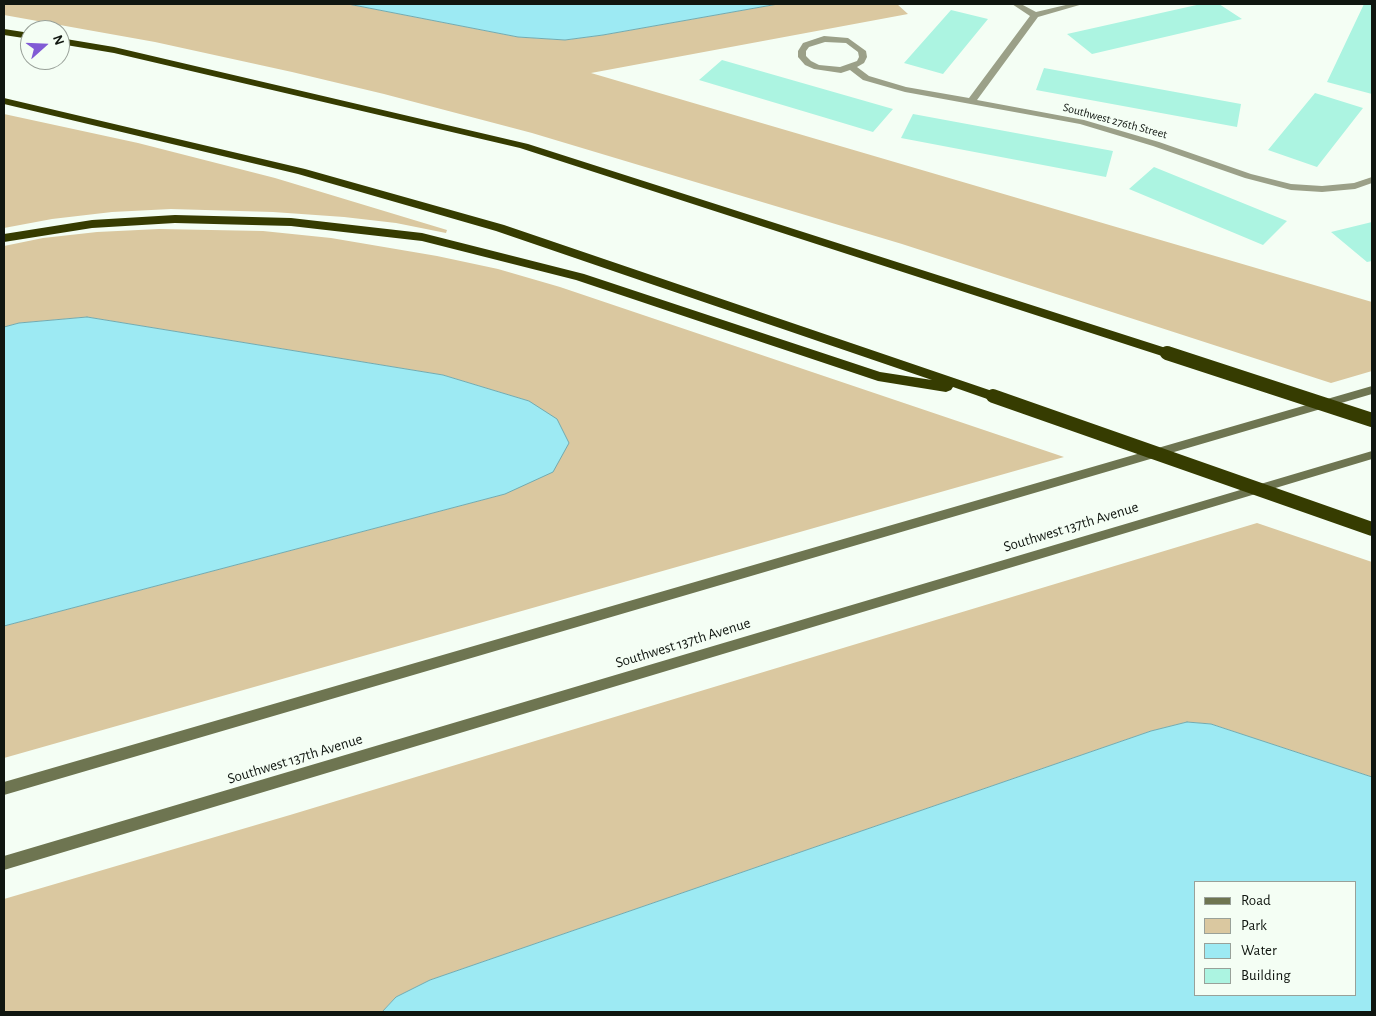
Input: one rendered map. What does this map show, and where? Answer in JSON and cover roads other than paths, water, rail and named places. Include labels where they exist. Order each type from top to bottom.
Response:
[{"type":"highway","points":[[4,32],[20,34]]},
{"type":"highway","points":[[70,43],[133,54],[524,146],[761,221],[1372,420]]},
{"type":"highway","points":[[4,101],[85,118],[301,171],[500,228],[994,396],[1372,529]]},
{"type":"highway","points":[[4,238],[92,224],[175,219],[292,222],[422,237],[580,277],[878,376],[994,396]]},
{"type":"main road","points":[[4,789],[1372,390]]},
{"type":"main road","name":"Southwest 137th Avenue","points":[[4,863],[1372,455]]},
{"type":"street","points":[[1016,4],[1035,15]]},
{"type":"street","points":[[972,101],[1035,15],[1079,4]]},
{"type":"street","points":[[836,39],[848,41],[862,51],[864,57],[860,63],[852,67],[835,70],[817,67],[802,57],[802,51],[814,41],[836,39]]},
{"type":"street","name":"Southwest 276th Street","points":[[852,67],[866,78],[905,89],[1081,122],[1156,144],[1248,176],[1291,187],[1322,189],[1355,186],[1372,180]]},
{"type":"water","points":[[348,4],[778,4],[565,40],[518,37]]},
{"type":"water","points":[[87,317],[443,375],[529,401],[557,419],[569,443],[553,472],[505,494],[4,626],[4,327],[19,323]]},
{"type":"water","points":[[1187,722],[1211,724],[1372,777],[1372,1012],[382,1012],[396,997],[430,980],[1151,731]]}]
